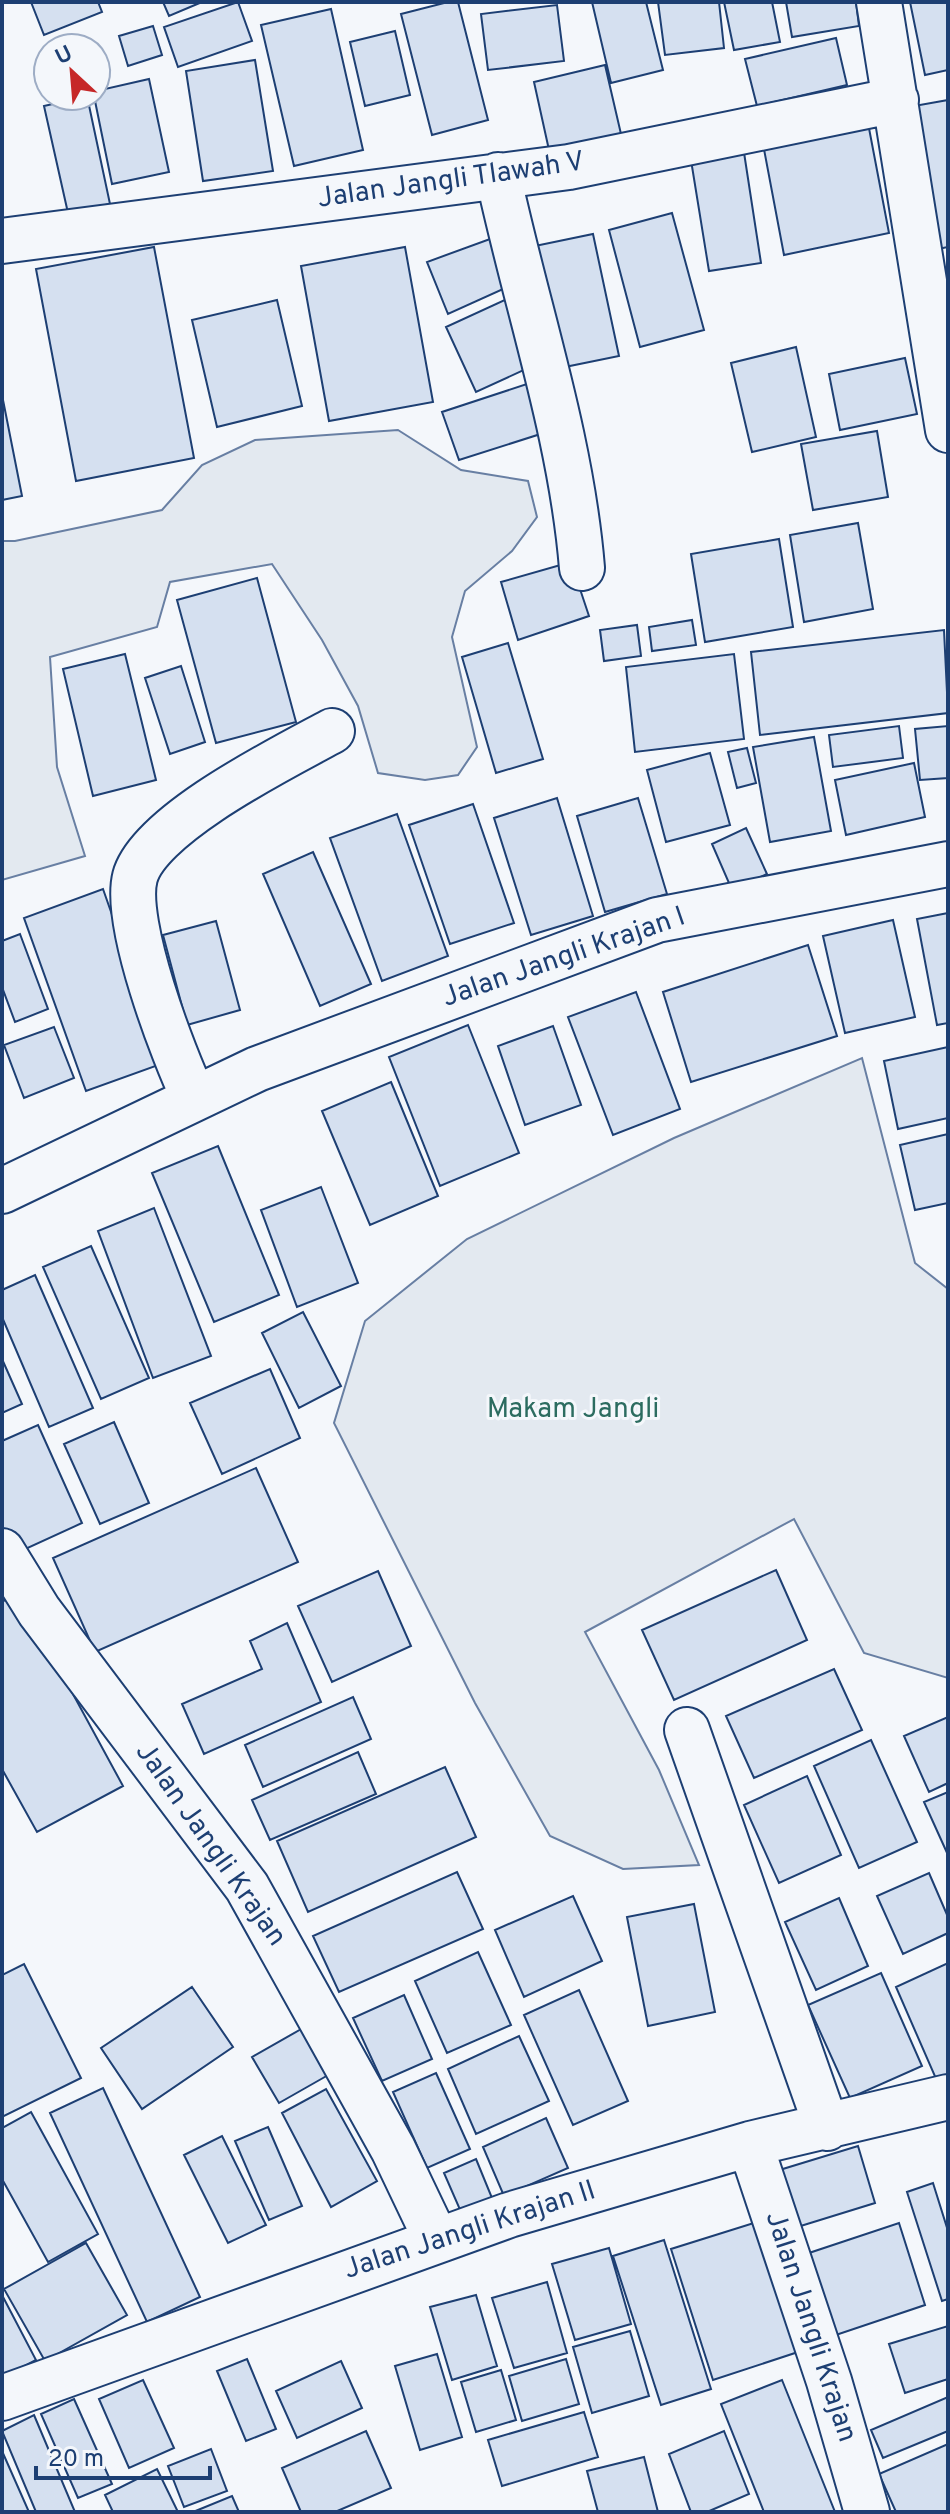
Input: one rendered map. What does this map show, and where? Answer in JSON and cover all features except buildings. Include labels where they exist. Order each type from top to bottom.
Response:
[{"type":"street","points":[[879,2],[940,328],[948,430]]},
{"type":"street","name":"Jalan Jangli Tlawah V","points":[[2,241],[569,167],[896,100]]},
{"type":"street","points":[[498,175],[526,303],[548,374],[577,516],[582,568]]},
{"type":"street","points":[[194,1098],[176,1060],[133,916],[135,876],[162,837],[245,778],[332,731]]},
{"type":"street","name":"Jalan Jangli Krajan I","points":[[2,1191],[257,1069],[657,920],[948,864]]},
{"type":"street","name":"Jalan Jangli Krajan","points":[[2,1551],[39,1611],[247,1887],[393,2149],[436,2239]]},
{"type":"street","points":[[687,1730],[827,2128]]},
{"type":"street","name":"Jalan Jangli Krajan II","points":[[2,2398],[436,2239],[750,2144],[948,2097]]},
{"type":"street","name":"Jalan Jangli Krajan","points":[[750,2144],[829,2381],[867,2512]]},
{"type":"green space","points":[[398,430],[461,470],[528,481],[537,517],[512,551],[465,591],[452,637],[477,747],[458,775],[425,780],[378,773],[358,706],[322,640],[272,564],[170,582],[157,627],[50,657],[57,767],[85,856],[2,880],[2,541],[15,541],[162,510],[202,465],[255,440]]},
{"type":"green space","name":"Makam Jangli","points":[[862,1058],[915,1263],[948,1289],[948,1678],[864,1653],[794,1519],[585,1632],[659,1770],[699,1865],[623,1869],[550,1836],[475,1703],[334,1423],[365,1321],[467,1239],[674,1138]]}]
